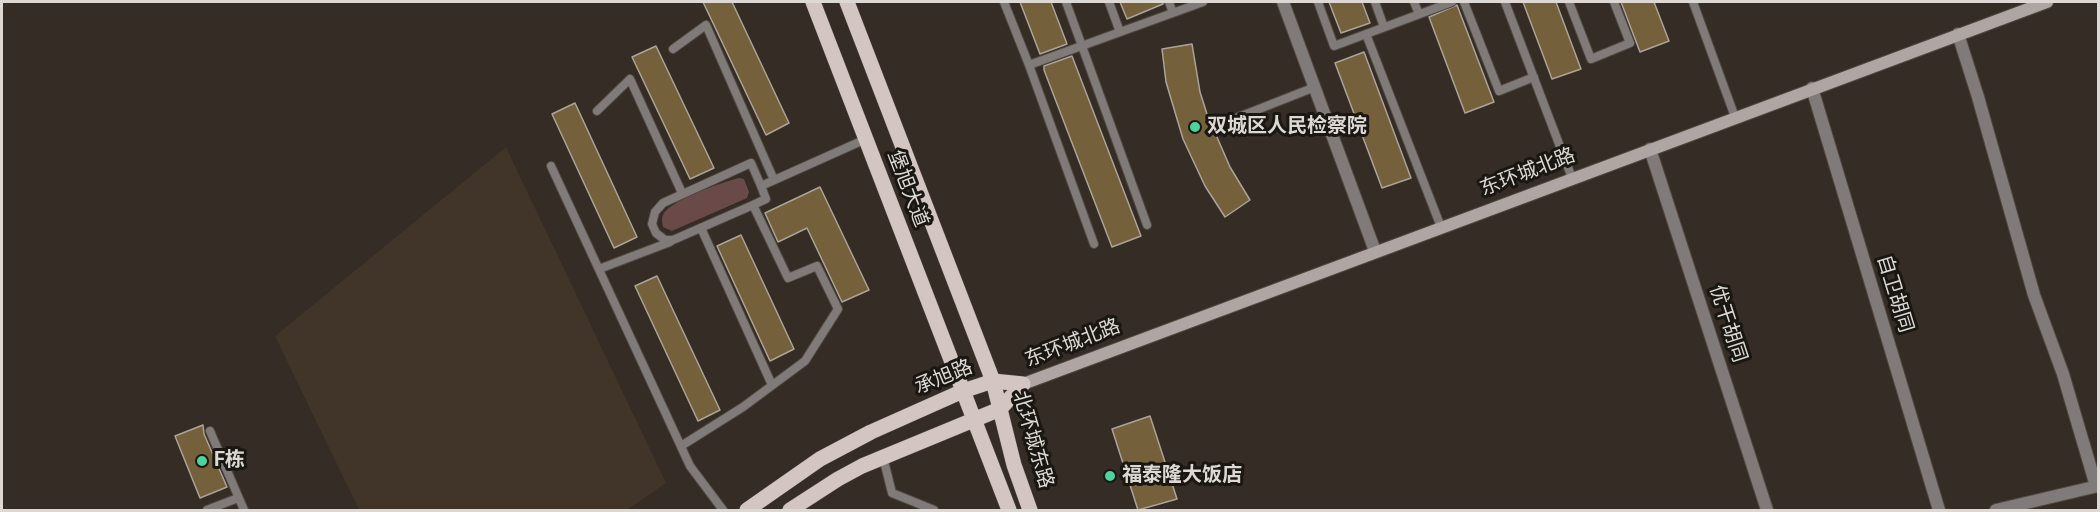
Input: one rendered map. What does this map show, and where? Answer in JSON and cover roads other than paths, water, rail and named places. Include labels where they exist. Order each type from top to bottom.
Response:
[{"type":"main road","name":"堡旭大道","points":[[813,2],[963,392]]},
{"type":"main road","name":"堡旭大道","points":[[847,2],[993,381]]},
{"type":"main road","name":"东环城北路","points":[[1023,384],[1650,148],[2047,2]]},
{"type":"main road","name":"承旭路","points":[[747,510],[820,459],[871,432],[993,381],[1023,384]]},
{"type":"main road","name":"北环城东路","points":[[993,381],[1014,465],[1030,510]]},
{"type":"main road","points":[[790,510],[838,479],[1000,409],[1023,384]]},
{"type":"main road","points":[[963,392],[1008,510]]},
{"type":"street","points":[[1283,2],[1375,251]]},
{"type":"street","points":[[1958,34],[2034,295],[2062,374],[2097,486],[2049,505],[1996,510]]},
{"type":"street","name":"自卫胡同","points":[[1812,88],[1939,510]]},
{"type":"street","name":"优干胡同","points":[[1650,148],[1767,510]]},
{"type":"lane","points":[[1004,2],[1094,244]]},
{"type":"lane","points":[[1066,2],[1148,225]]},
{"type":"lane","points":[[1109,2],[1120,32]]},
{"type":"lane","points":[[1169,2],[1173,13]]},
{"type":"lane","points":[[1029,65],[1203,2]]},
{"type":"lane","points":[[1318,2],[1334,46],[1452,2]]},
{"type":"lane","points":[[1375,2],[1384,27]]},
{"type":"lane","points":[[1414,2],[1419,14]]},
{"type":"lane","points":[[1464,2],[1498,91],[1534,76]]},
{"type":"lane","points":[[1506,2],[1572,178]]},
{"type":"lane","points":[[1569,2],[1591,59],[1630,43],[1614,2]]},
{"type":"lane","points":[[1693,2],[1735,117]]},
{"type":"lane","points":[[673,49],[706,25],[774,180]]},
{"type":"lane","points":[[1366,34],[1441,227]]},
{"type":"lane","points":[[597,111],[630,79],[682,193]]},
{"type":"lane","points":[[1231,120],[1315,87]]},
{"type":"lane","points":[[760,186],[866,139]]},
{"type":"lane","points":[[599,270],[673,240],[766,199],[751,163],[663,203],[655,213],[652,224],[656,233],[665,240],[673,240]]},
{"type":"lane","points":[[551,166],[690,466],[723,510]]},
{"type":"lane","points":[[681,446],[805,361],[838,309],[817,266],[789,278],[753,205]]},
{"type":"lane","points":[[701,228],[771,386]]},
{"type":"lane","points":[[210,431],[244,510]]},
{"type":"lane","points":[[883,458],[892,493],[934,510]]},
{"type":"lane","points":[[207,510],[238,498]]},
{"type":"place","name":"双城区人民检察院","points":[[1195,127]]},
{"type":"place","name":"F栋","points":[[202,461]]},
{"type":"place","name":"福泰隆大饭店","points":[[1110,476]]}]
